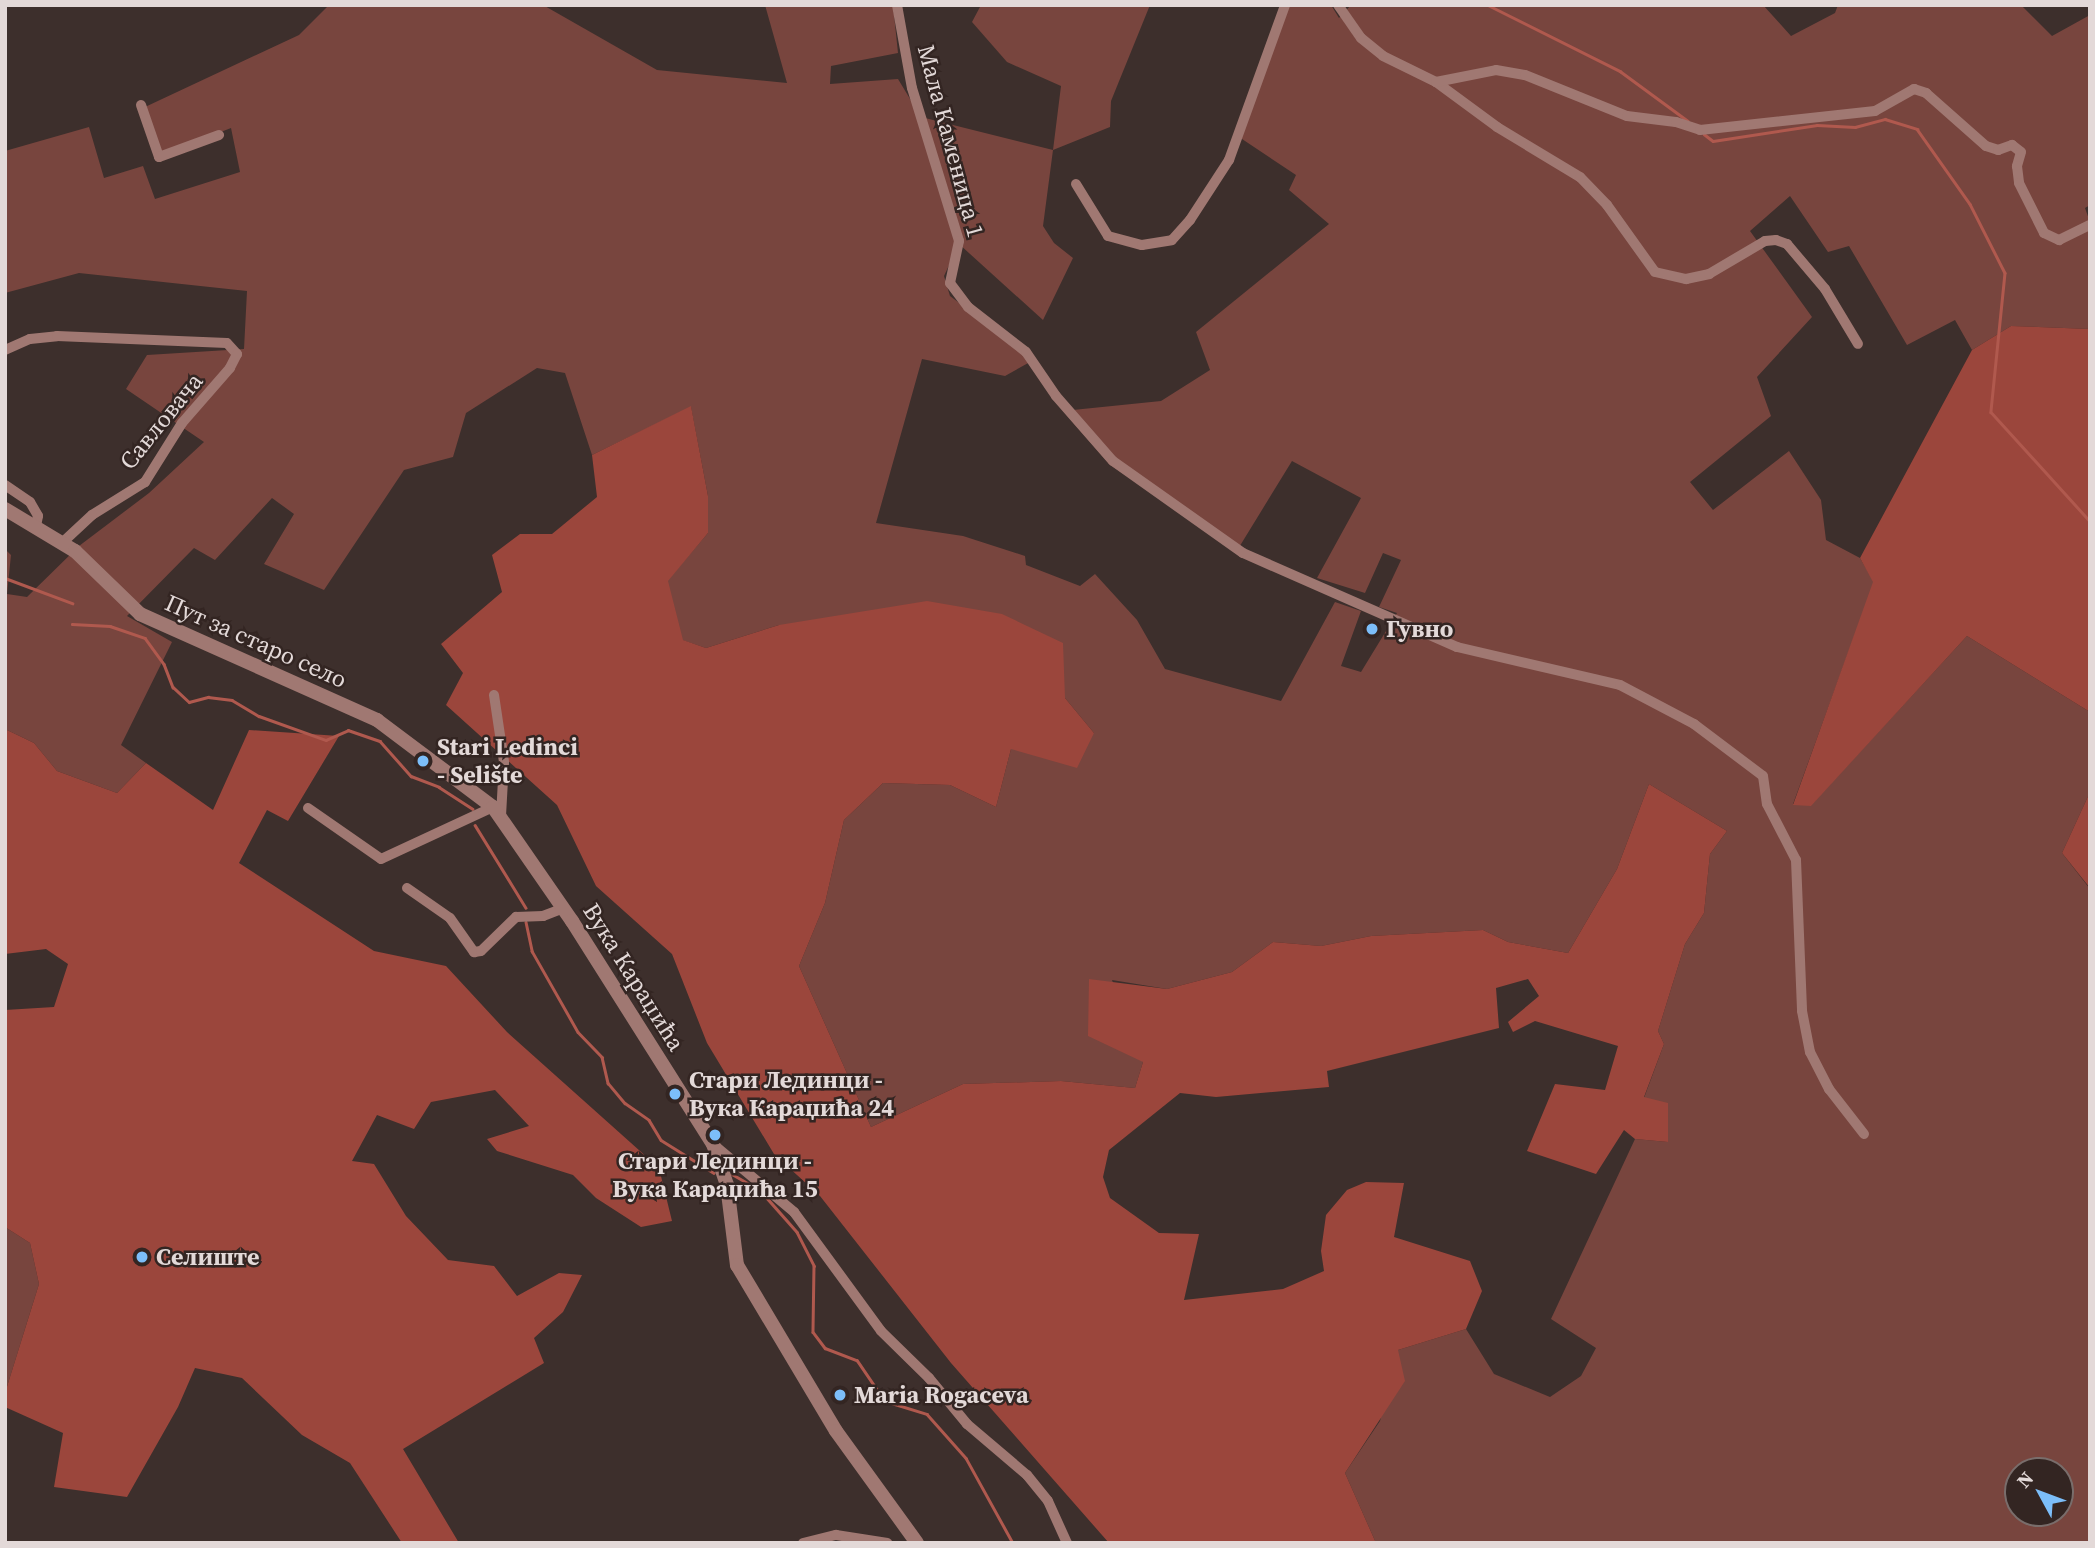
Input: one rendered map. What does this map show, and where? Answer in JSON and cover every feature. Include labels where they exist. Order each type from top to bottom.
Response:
[{"type":"street","name":"Мала Каменица 1","points":[[897,5],[912,88],[959,241],[950,283],[968,307],[1026,352],[1093,439],[1143,485],[1243,552],[1457,647],[1620,685],[1694,724],[1747,761],[1763,776],[1767,804],[1796,860],[1802,1011],[1810,1052],[1829,1089],[1864,1134]]},
{"type":"street","points":[[1076,184],[1108,236],[1142,245],[1172,240],[1190,220],[1229,160],[1285,5]]},
{"type":"street","points":[[1338,5],[1361,38],[1383,56],[1436,82],[1497,127],[1580,177],[1607,205],[1655,272],[1686,279],[1709,274],[1765,241],[1787,244],[1825,289],[1858,344]]},
{"type":"street","points":[[1436,82],[1496,70],[1525,75],[1627,116],[1676,122],[1700,130],[1875,111],[1914,89],[1926,93],[1986,146],[1998,150],[2012,145],[2021,152],[2017,166],[2019,183],[2044,233],[2059,240],[2090,225]]},
{"type":"street","points":[[141,105],[159,158],[219,135]]},
{"type":"street","name":"Савловача","points":[[5,350],[30,339],[57,337],[226,343],[237,354],[230,368],[182,423],[145,482],[92,515],[63,542]]},
{"type":"street","points":[[5,485],[30,502],[38,516],[36,526]]},
{"type":"street","name":"Пут за старо село","points":[[5,509],[63,542],[140,614],[377,720],[497,812]]},
{"type":"street","points":[[308,808],[381,859],[497,812],[504,762],[494,695]]},
{"type":"street","name":"Вука Караџића","points":[[497,812],[564,908],[713,1144],[727,1185],[737,1265],[836,1431],[917,1543]]},
{"type":"street","points":[[407,888],[450,918],[474,952],[481,951],[516,918],[543,916],[564,908]]},
{"type":"street","points":[[713,1144],[794,1212],[881,1331],[929,1378],[967,1424],[1027,1475],[1048,1501],[1067,1543]]},
{"type":"street","points":[[803,1543],[836,1535],[887,1543]]},
{"type":"shaded area","points":[[329,5],[543,5],[657,70],[787,83],[765,5],[893,5],[898,53],[831,66],[830,84],[898,79],[921,117],[1053,150],[1043,226],[1054,243],[1073,258],[1043,320],[959,244],[944,276],[950,296],[1010,341],[1030,362],[1005,376],[922,359],[876,523],[963,536],[1025,556],[1026,565],[1080,586],[1095,574],[1137,620],[1165,669],[1281,701],[1335,602],[1361,611],[1341,666],[1361,672],[1397,613],[1379,607],[1401,560],[1383,553],[1365,593],[1317,578],[1361,498],[1292,461],[1238,549],[1110,465],[1063,411],[1161,401],[1210,370],[1196,332],[1329,224],[1289,190],[1296,175],[1236,135],[1282,5],[1331,5],[1339,18],[1351,5],[1763,5],[1791,36],[1835,13],[1838,5],[2021,5],[2052,36],[2090,15],[2090,205],[2085,208],[2090,222],[2090,329],[2011,326],[1972,350],[1955,320],[1907,345],[1849,246],[1828,252],[1790,196],[1750,231],[1812,317],[1757,377],[1771,416],[1690,482],[1713,510],[1789,451],[1821,500],[1826,540],[1860,558],[1874,582],[1793,804],[1811,805],[1967,636],[2090,712],[2090,792],[2062,853],[2090,889],[2090,1543],[1376,1543],[1345,1473],[1380,1421],[1398,1350],[1466,1329],[1494,1374],[1550,1397],[1581,1376],[1596,1348],[1551,1319],[1635,1139],[1668,1142],[1644,1098],[1664,1044],[1658,1031],[1685,944],[1704,913],[1710,854],[1727,831],[1649,784],[1617,869],[1568,953],[1508,942],[1483,930],[1371,936],[1321,946],[1273,942],[1232,972],[1167,989],[1112,980],[1143,1062],[1135,1088],[1061,1081],[963,1084],[871,1127],[799,966],[825,903],[844,820],[883,783],[950,785],[996,807],[1011,749],[1094,733],[1065,698],[779,625],[706,648],[682,640],[667,581],[708,533],[708,496],[691,407],[592,455],[565,373],[537,368],[466,413],[453,457],[404,470],[324,590],[264,564],[294,514],[272,498],[215,560],[194,548],[127,616],[172,642],[121,745],[146,763],[117,793],[57,771],[34,743],[5,729],[5,549],[11,555],[7,594],[27,597],[79,546],[149,493],[204,442],[126,389],[147,355],[244,349],[247,291],[79,273],[5,293],[5,151],[89,127],[104,178],[143,166],[155,199],[240,172],[231,128],[160,156],[145,107],[299,35]]},
{"type":"shaded area","points":[[981,5],[1150,5],[1111,101],[1110,127],[1053,150],[1061,86],[1007,62],[972,22]]},
{"type":"shaded area","points":[[2011,326],[2090,329],[2090,712],[1967,636],[1811,806],[1793,805],[1873,582],[1860,558],[1972,350]]},
{"type":"shaded area","points":[[691,406],[708,496],[708,533],[668,581],[683,640],[706,648],[779,625],[927,601],[1002,614],[1063,643],[1065,698],[1094,733],[1077,768],[1011,749],[996,807],[950,785],[883,783],[844,820],[825,903],[799,966],[871,1127],[963,1084],[1061,1081],[1135,1088],[1143,1062],[1088,1036],[1089,979],[1167,989],[1232,972],[1273,942],[1321,946],[1371,936],[1483,930],[1508,942],[1568,953],[1617,869],[1649,784],[1727,831],[1710,854],[1704,913],[1685,944],[1658,1031],[1664,1044],[1644,1097],[1668,1103],[1668,1142],[1635,1139],[1624,1130],[1596,1174],[1527,1151],[1555,1084],[1605,1090],[1618,1046],[1535,1021],[1513,1032],[1508,1022],[1539,996],[1528,979],[1496,988],[1499,1028],[1327,1071],[1329,1087],[1216,1097],[1180,1093],[1109,1150],[1103,1177],[1110,1198],[1159,1233],[1199,1234],[1184,1300],[1283,1289],[1324,1271],[1321,1251],[1326,1215],[1347,1190],[1366,1182],[1404,1183],[1394,1237],[1470,1261],[1482,1291],[1466,1329],[1398,1350],[1405,1381],[1345,1473],[1376,1543],[1109,1543],[951,1363],[820,1196],[774,1154],[707,1043],[672,954],[596,886],[557,805],[446,705],[463,673],[441,644],[502,592],[492,555],[520,534],[552,534],[597,497],[592,455]]},
{"type":"shaded area","points":[[5,729],[34,743],[57,771],[117,793],[146,763],[213,810],[249,730],[339,736],[288,821],[267,810],[239,863],[374,951],[446,966],[507,1032],[659,1168],[672,1221],[641,1227],[596,1198],[573,1175],[497,1151],[487,1139],[529,1126],[495,1090],[431,1102],[414,1129],[377,1115],[352,1161],[374,1164],[406,1216],[448,1260],[494,1266],[517,1296],[559,1273],[582,1275],[563,1312],[534,1338],[544,1363],[403,1449],[459,1543],[402,1543],[350,1463],[302,1435],[242,1378],[195,1368],[178,1407],[127,1497],[54,1487],[63,1433],[5,1407],[5,1393],[39,1284],[30,1243],[5,1227],[5,1010],[54,1007],[68,964],[46,949],[5,954]]},
{"type":"shaded area","points":[[2090,792],[2090,888],[2062,853]]},
{"type":"shaded area","points":[[5,1227],[30,1243],[39,1284],[5,1393]]},
{"type":"waterway","points":[[1488,5],[1620,71],[1688,121]]},
{"type":"waterway","points":[[1704,134],[1713,141],[1817,125],[1855,127],[1885,119],[1917,129],[1970,204],[2005,273],[1991,412],[2090,521]]},
{"type":"waterway","points":[[5,578],[72,603]]},
{"type":"waterway","points":[[72,624],[110,626],[145,638],[164,664],[173,687],[189,702],[208,697],[232,700],[259,716],[326,740],[348,730],[380,741],[411,776],[439,787],[473,809]]},
{"type":"waterway","points":[[475,825],[526,908]]},
{"type":"waterway","points":[[526,922],[532,951],[578,1032],[602,1057],[608,1083],[625,1103],[649,1120],[661,1140],[714,1173]]},
{"type":"waterway","points":[[732,1174],[760,1190],[797,1232],[814,1266],[813,1332],[825,1348],[857,1360],[885,1401],[927,1414],[966,1458],[1013,1543]]},
{"type":"place","name":"Гувно","points":[[1372,629]]},
{"type":"place","name":"Stari Ledinci - Selište","points":[[423,761]]},
{"type":"place","name":"Стари Лединци - Вука Караџића 24","points":[[675,1094]]},
{"type":"place","name":"Стари Лединци - Вука Караџића 15","points":[[715,1135]]},
{"type":"place","name":"Селиште","points":[[142,1257]]},
{"type":"place","name":"Maria Rogaceva","points":[[840,1395]]}]
